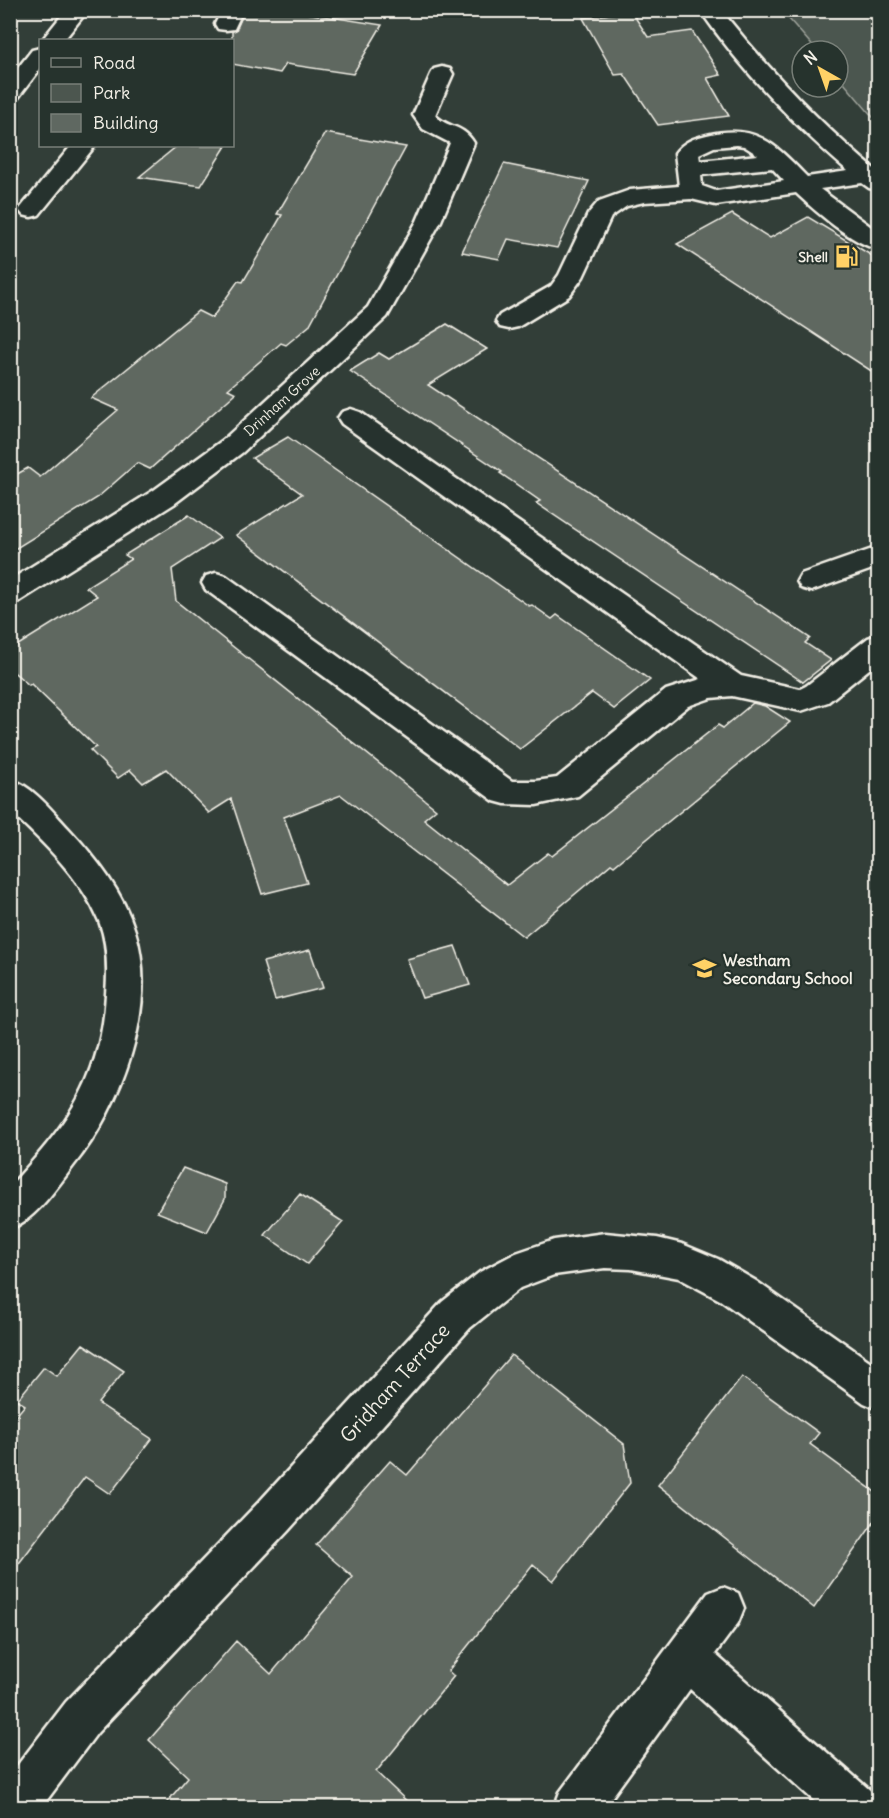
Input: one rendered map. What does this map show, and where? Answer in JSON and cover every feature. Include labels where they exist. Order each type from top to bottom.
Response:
[{"type":"street","points":[[54,39],[78,10]]},
{"type":"street","points":[[710,10],[753,65],[828,141],[873,180]]},
{"type":"street","points":[[10,93],[39,57]]},
{"type":"street","name":"Drinham Grove","points":[[10,594],[164,497],[233,446],[378,311],[429,221],[460,150],[460,140],[453,132],[427,120],[424,115],[442,74]]},
{"type":"street","points":[[31,210],[82,147]]},
{"type":"street","points":[[694,192],[691,189],[688,169],[778,160],[802,186],[879,242]]},
{"type":"street","points":[[509,321],[560,291],[571,277],[600,214],[607,205],[616,201],[694,192],[716,198],[802,186],[873,180]]},
{"type":"street","points":[[351,418],[732,685]]},
{"type":"street","points":[[811,581],[879,557]]},
{"type":"street","points":[[216,583],[505,792],[526,795],[544,794],[567,787],[677,698],[710,687],[732,685],[801,700],[818,694],[879,646]]},
{"type":"street","points":[[10,791],[50,829],[100,892],[117,923],[126,969],[120,1033],[104,1088],[86,1125],[63,1156],[10,1212]]},
{"type":"street","name":"Gridham Terrace","points":[[15,1808],[25,1791],[86,1713],[213,1581],[456,1316],[480,1294],[507,1276],[538,1263],[580,1253],[636,1252],[671,1259],[704,1271],[736,1289],[879,1390]]},
{"type":"street","points":[[576,1808],[723,1608]]},
{"type":"street","points":[[687,1657],[856,1808]]},
{"type":"green space","points":[[782,11],[878,11],[878,123],[850,90],[850,39],[806,39]]},
{"type":"building","points":[[245,10],[286,10],[382,25],[353,74],[286,64],[280,73],[234,64],[232,31],[236,30]]},
{"type":"building","points":[[631,11],[648,37],[692,31],[721,75],[707,78],[729,116],[658,125],[624,74],[615,75],[583,18]]},
{"type":"building","points":[[325,133],[406,147],[309,326],[286,345],[281,343],[228,389],[236,393],[150,469],[137,463],[97,498],[10,552],[10,478],[28,468],[40,477],[118,410],[91,398],[198,311],[212,318],[238,281],[243,282],[282,215],[277,214]]},
{"type":"building","points":[[176,147],[225,147],[201,186],[139,177]]},
{"type":"building","points":[[504,164],[589,181],[557,248],[508,239],[499,259],[462,252]]},
{"type":"building","points":[[732,214],[770,238],[808,217],[879,260],[879,376],[677,244]]},
{"type":"building","points":[[447,324],[487,349],[428,385],[810,638],[805,643],[831,660],[803,682],[536,503],[540,501],[500,473],[502,472],[350,371],[379,353],[389,359]]},
{"type":"building","points":[[288,437],[529,606],[532,605],[552,619],[557,615],[650,680],[614,709],[592,693],[520,749],[236,535],[302,494],[252,458]]},
{"type":"building","points":[[189,515],[220,538],[172,569],[176,601],[436,809],[424,819],[507,885],[548,853],[552,856],[718,725],[723,728],[753,703],[765,706],[790,722],[614,866],[611,864],[524,937],[341,795],[284,817],[307,883],[262,894],[231,799],[209,813],[166,769],[143,783],[130,770],[118,778],[90,750],[96,747],[31,684],[29,685],[10,669],[10,650],[97,596],[86,587],[131,559],[125,555]]},
{"type":"building","points":[[455,946],[470,985],[422,998],[407,959]]},
{"type":"building","points":[[310,950],[323,988],[275,1000],[263,962]]},
{"type":"building","points":[[183,1168],[225,1184],[225,1199],[207,1232],[157,1212]]},
{"type":"building","points":[[300,1194],[343,1222],[307,1264],[265,1235]]},
{"type":"building","points":[[83,1344],[124,1371],[98,1403],[152,1439],[110,1494],[85,1477],[10,1575],[10,1423],[25,1405],[17,1400],[44,1367],[57,1376]]},
{"type":"building","points":[[511,1355],[624,1444],[630,1483],[553,1581],[533,1564],[448,1671],[454,1676],[376,1772],[414,1808],[162,1808],[188,1777],[149,1740],[236,1641],[271,1674],[353,1577],[316,1545],[390,1461],[407,1475]]},
{"type":"building","points":[[742,1377],[819,1433],[810,1444],[879,1495],[879,1515],[814,1608],[658,1485]]},
{"type":"place","name":"Shell","points":[[846,257]]},
{"type":"place","name":"Westham Secondary School","points":[[705,969]]}]
